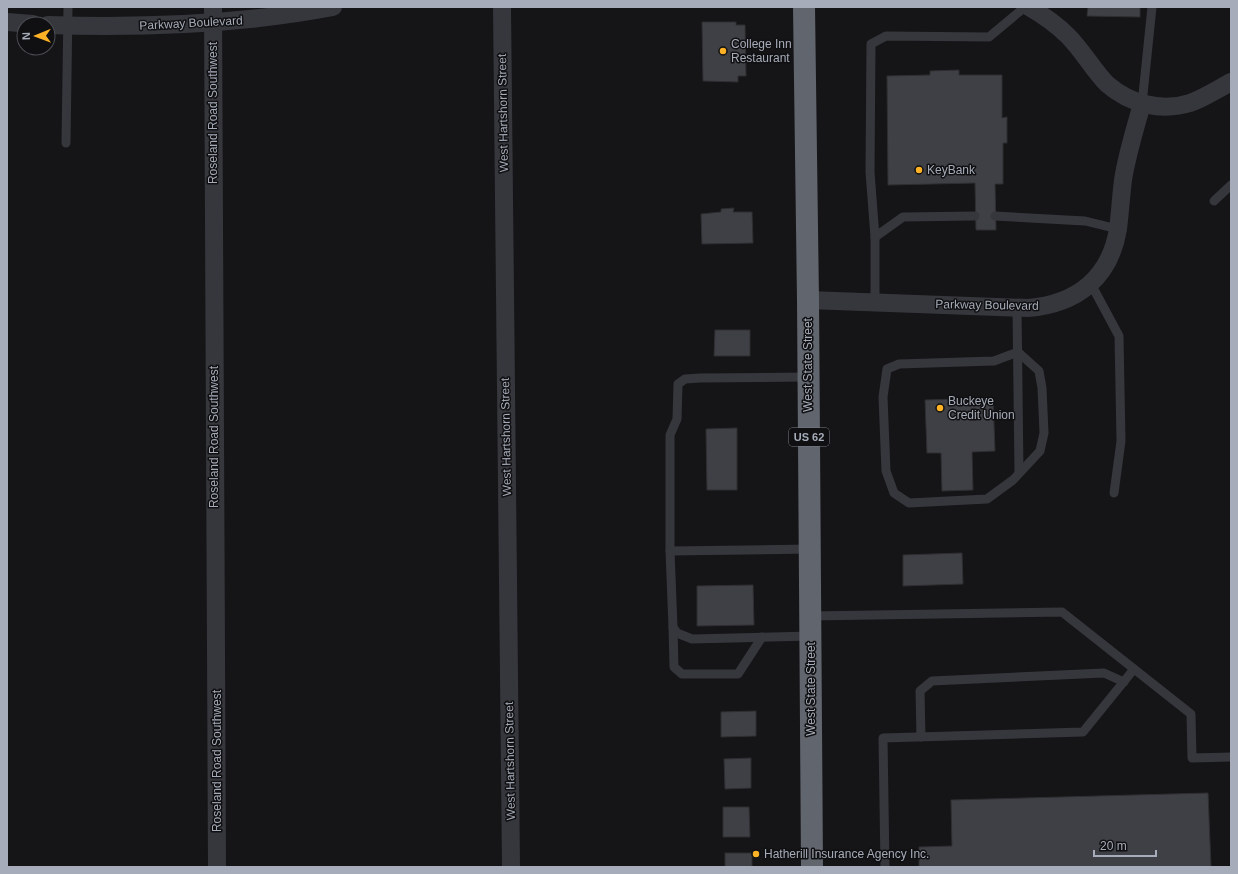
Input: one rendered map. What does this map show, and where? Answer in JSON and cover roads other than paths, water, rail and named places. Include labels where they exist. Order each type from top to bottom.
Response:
[{"type":"highway","name":"West State Street","points":[[804,7],[808,300],[812,867]]},
{"type":"street","name":"Parkway Boulevard","points":[[56,25],[125,27],[213,15],[310,12],[333,7]]},
{"type":"street","name":"West Hartshorn Street","points":[[502,7],[511,867]]},
{"type":"street","points":[[1029,7],[1057,26],[1069,37],[1107,83],[1126,97],[1142,104],[1174,106],[1190,103],[1231,82]]},
{"type":"street","name":"Roseland Road Southwest","points":[[213,15],[217,867]]},
{"type":"street","name":"Parkway Boulevard","points":[[808,300],[1043,307],[1057,304],[1070,298],[1091,284],[1102,270],[1115,243],[1128,151],[1142,104]]},
{"type":"lane","points":[[66,143],[68,7]]},
{"type":"lane","points":[[875,302],[875,237],[870,172],[871,44],[886,36],[989,37],[1025,7]]},
{"type":"lane","points":[[1142,104],[1152,7]]},
{"type":"lane","points":[[1214,201],[1231,185]]},
{"type":"lane","points":[[875,237],[903,217],[975,216]]},
{"type":"lane","points":[[995,216],[1085,221],[1118,229]]},
{"type":"lane","points":[[1091,284],[1119,336],[1121,441],[1114,493]]},
{"type":"lane","points":[[1017,307],[1019,473]]},
{"type":"lane","points":[[1018,352],[1039,371],[1042,388],[1044,433],[1040,451],[1013,480],[987,499],[909,503],[894,494],[886,472],[883,397],[887,369],[899,364],[994,361],[1018,352]]},
{"type":"lane","points":[[762,637],[738,674],[682,674],[674,667],[670,551],[670,435],[677,419],[678,384],[685,379],[700,378],[808,377]]},
{"type":"lane","points":[[670,551],[810,549]]},
{"type":"lane","points":[[673,627],[677,632],[692,639],[762,637],[810,626],[1062,612],[1191,714],[1192,758],[1231,757]]},
{"type":"lane","points":[[885,867],[883,738],[1083,732],[1134,669]]},
{"type":"lane","points":[[921,737],[920,691],[932,681],[1104,673],[1124,682]]},
{"type":"place","name":"College Inn Restaurant","points":[[723,51]]},
{"type":"place","name":"KeyBank","points":[[919,170]]},
{"type":"place","name":"Buckeye Credit Union","points":[[940,408]]},
{"type":"place","name":"Hatherill Insurance Agency Inc.","points":[[756,854]]}]
